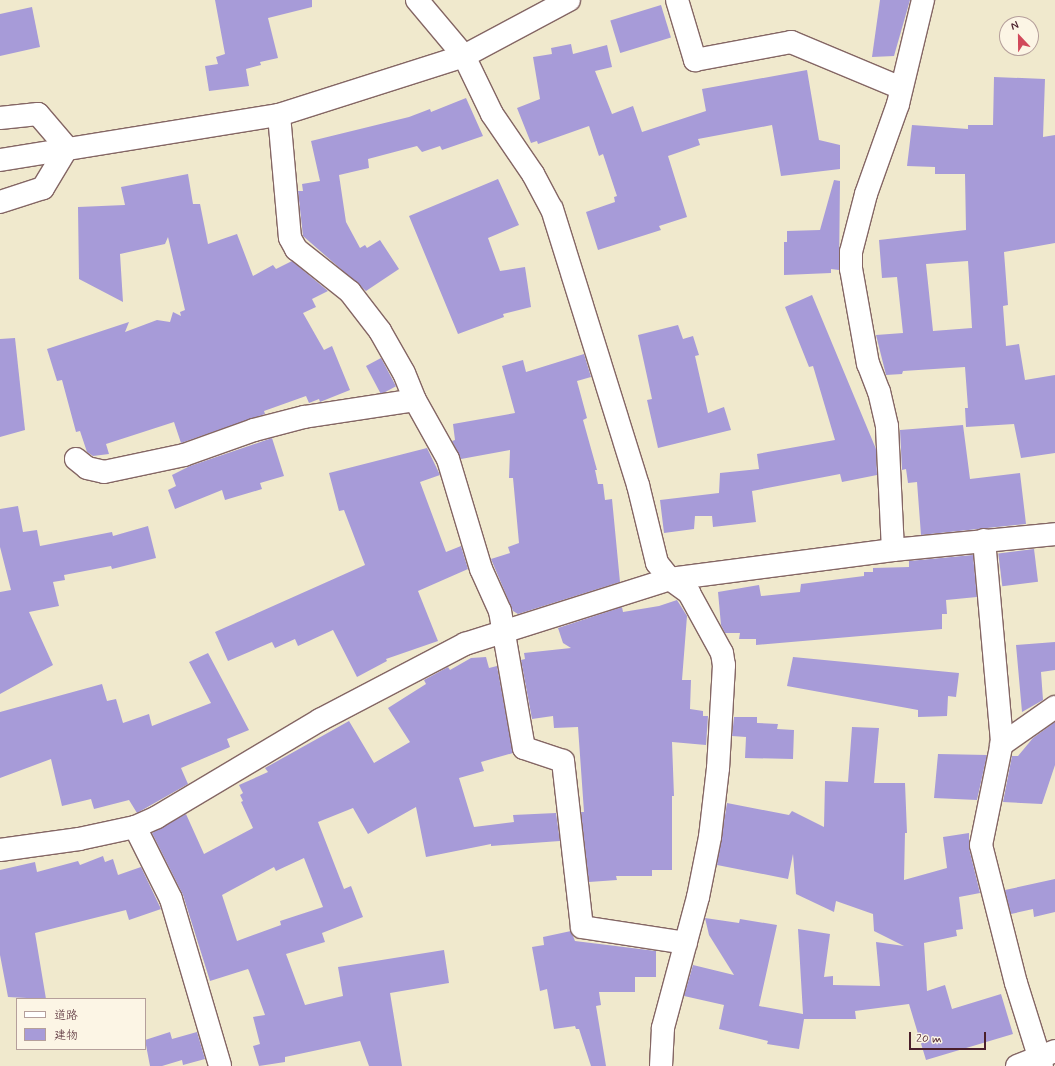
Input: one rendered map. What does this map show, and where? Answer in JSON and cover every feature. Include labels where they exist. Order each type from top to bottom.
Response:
[{"type":"street","points":[[417,0],[464,56],[492,114],[533,174],[552,209],[638,485],[657,563],[670,580],[689,593],[722,653],[724,665],[718,768],[710,837],[686,943],[663,1028],[660,1066]]},
{"type":"street","points":[[0,160],[279,115],[464,56],[569,0]]},
{"type":"street","points":[[677,0],[695,60],[791,42],[901,88]]},
{"type":"street","points":[[893,550],[887,426],[879,392],[868,364],[851,269],[851,252],[857,228],[898,104],[923,0]]},
{"type":"street","points":[[0,118],[38,114],[67,148]]},
{"type":"street","points":[[279,115],[290,238],[296,249],[350,292],[380,332],[404,373],[415,400],[448,460],[481,569],[500,611],[524,748],[564,761],[582,927],[686,943]]},
{"type":"street","points":[[0,202],[43,188],[67,148]]},
{"type":"street","points":[[76,459],[87,468],[104,472],[184,455],[254,430],[304,417],[415,400]]},
{"type":"street","points":[[0,850],[79,839],[135,827],[157,817],[333,713],[465,644],[503,630],[670,580],[893,550],[1055,534]]},
{"type":"street","points":[[984,540],[1001,746],[981,844],[1016,983],[1045,1059],[1017,1066]]},
{"type":"street","points":[[1001,746],[1053,711]]},
{"type":"street","points":[[135,827],[171,899],[220,1066]]},
{"type":"building","points":[[215,0],[312,0],[312,7],[268,18],[278,58],[260,62],[261,65],[246,69],[249,86],[209,91],[205,66],[218,64],[216,57],[225,54]]},
{"type":"building","points":[[880,0],[910,0],[894,56],[872,57]]},
{"type":"building","points":[[661,5],[671,38],[620,53],[610,20]]},
{"type":"building","points":[[32,7],[40,47],[0,56],[0,14]]},
{"type":"building","points":[[571,44],[573,54],[607,45],[612,67],[595,71],[612,114],[633,106],[642,132],[706,111],[702,89],[807,70],[819,140],[840,145],[840,169],[781,176],[772,125],[698,139],[700,145],[668,156],[687,217],[659,226],[661,230],[598,250],[586,212],[615,202],[614,197],[617,196],[603,154],[599,156],[589,126],[538,144],[537,141],[531,143],[517,108],[540,99],[533,57],[552,54],[551,48]]},
{"type":"building","points":[[994,77],[1045,79],[1043,137],[1055,135],[1055,243],[1004,252],[1008,305],[1003,306],[1006,346],[1019,344],[1025,380],[1055,375],[1055,453],[1021,458],[1014,424],[966,427],[965,408],[968,408],[965,367],[903,371],[902,374],[886,375],[876,335],[903,333],[897,277],[882,278],[879,240],[966,230],[965,174],[935,174],[935,167],[907,166],[912,125],[968,129],[968,125],[993,125]],"holes":[[[968,261],[972,328],[933,331],[926,264]]]},
{"type":"building","points":[[466,98],[483,136],[442,150],[440,146],[422,152],[417,146],[368,159],[369,168],[339,175],[346,222],[360,248],[365,245],[367,248],[380,240],[399,269],[366,291],[303,236],[298,191],[303,191],[302,184],[320,181],[311,141],[409,117],[430,109],[431,112]]},
{"type":"building","points":[[188,174],[193,204],[200,204],[208,244],[237,234],[253,276],[273,265],[276,269],[292,261],[328,291],[312,299],[316,307],[303,313],[324,350],[332,346],[350,390],[320,402],[319,399],[309,403],[306,396],[264,411],[265,414],[181,443],[174,422],[106,444],[109,454],[93,456],[87,452],[80,431],[76,432],[62,380],[57,381],[47,349],[129,322],[125,332],[157,320],[170,322],[173,312],[181,316],[180,312],[185,310],[168,237],[165,244],[120,254],[123,302],[79,279],[78,207],[125,205],[121,187]]},
{"type":"building","points":[[498,179],[519,225],[488,238],[500,271],[525,267],[531,307],[503,314],[504,317],[458,334],[409,216]]},
{"type":"building","points":[[834,180],[840,181],[839,270],[831,269],[831,273],[784,275],[784,242],[787,242],[787,231],[820,230]]},
{"type":"building","points":[[812,295],[876,449],[877,475],[842,482],[840,474],[752,491],[756,522],[713,527],[712,516],[695,516],[694,529],[664,533],[660,500],[719,493],[720,473],[759,469],[757,454],[835,440],[813,366],[809,367],[785,307]]},
{"type":"building","points":[[678,325],[683,339],[693,336],[699,355],[695,356],[708,413],[724,407],[731,430],[658,448],[647,400],[652,399],[638,335]]},
{"type":"building","points":[[15,338],[25,430],[0,437],[0,339]]},
{"type":"building","points":[[584,354],[591,377],[577,381],[587,418],[583,420],[597,470],[595,470],[598,484],[603,484],[605,500],[612,499],[620,582],[518,614],[513,611],[491,559],[510,553],[508,547],[519,543],[513,478],[509,478],[510,450],[461,459],[452,441],[455,440],[453,424],[515,413],[502,366],[523,360],[526,372]]},
{"type":"building","points":[[381,358],[396,386],[381,394],[366,366]]},
{"type":"building","points":[[963,425],[970,479],[1020,473],[1026,524],[921,535],[917,482],[908,483],[906,469],[902,470],[900,430]]},
{"type":"building","points":[[272,438],[284,476],[260,483],[262,489],[225,500],[222,490],[175,509],[168,490],[176,486],[172,475],[190,466]]},
{"type":"building","points":[[427,448],[440,475],[420,482],[446,552],[461,546],[468,569],[418,591],[438,641],[386,659],[387,661],[357,677],[333,630],[298,646],[295,639],[275,648],[272,642],[228,661],[215,632],[365,565],[344,510],[339,511],[329,473]]},
{"type":"building","points":[[18,506],[23,532],[37,530],[40,546],[112,532],[113,536],[148,526],[156,558],[112,569],[111,566],[64,575],[65,580],[53,582],[59,606],[29,612],[53,665],[0,694],[0,592],[11,590],[0,547],[0,509]]},
{"type":"building","points":[[1034,549],[1038,582],[1002,586],[998,553]]},
{"type":"building","points":[[973,555],[977,597],[946,600],[947,614],[942,614],[942,629],[756,645],[756,639],[739,639],[740,633],[725,633],[721,625],[718,592],[759,585],[761,596],[800,592],[801,584],[864,576],[864,572],[873,572],[873,568],[909,567],[909,561]]},
{"type":"building","points":[[677,600],[687,616],[682,680],[691,680],[690,709],[703,711],[703,716],[708,716],[706,745],[672,742],[674,796],[672,796],[672,870],[652,870],[652,876],[616,876],[617,880],[589,882],[581,812],[584,812],[578,727],[554,728],[553,716],[532,719],[521,660],[525,659],[524,653],[571,648],[563,643],[558,628],[622,607],[623,612],[659,606]]},
{"type":"building","points":[[1055,642],[1055,670],[1041,672],[1043,700],[1022,712],[1016,645]]},
{"type":"building","points":[[208,653],[249,730],[227,739],[230,747],[181,768],[188,784],[137,813],[129,800],[94,809],[91,799],[62,806],[51,759],[0,778],[0,712],[102,684],[107,701],[116,699],[123,723],[149,714],[152,726],[211,703],[189,662]]},
{"type":"building","points":[[486,657],[489,668],[497,666],[513,753],[481,762],[484,771],[459,778],[474,827],[514,822],[513,815],[556,813],[560,841],[491,846],[491,844],[426,857],[416,807],[368,834],[353,808],[318,822],[344,889],[351,886],[363,917],[322,933],[325,942],[286,954],[305,1005],[343,996],[338,967],[444,950],[449,983],[390,993],[402,1066],[369,1066],[360,1041],[285,1057],[285,1062],[259,1066],[253,1046],[260,1044],[253,1017],[265,1015],[249,971],[248,969],[210,981],[183,895],[152,833],[186,814],[204,854],[253,828],[241,802],[243,801],[240,795],[243,793],[239,785],[268,772],[265,768],[349,721],[374,763],[410,742],[388,708],[426,684],[424,680],[448,667],[450,670],[471,658]],"holes":[[[304,858],[323,907],[280,921],[281,925],[237,941],[222,895],[274,867],[276,871]]]},
{"type":"building","points":[[793,657],[959,673],[956,697],[948,696],[947,716],[918,717],[918,710],[787,686]]},
{"type":"building","points":[[734,717],[757,717],[757,723],[778,724],[777,729],[794,730],[793,759],[745,758],[746,737],[732,736]]},
{"type":"building","points":[[1055,722],[1055,765],[1042,804],[1003,802],[1012,756],[1018,756],[1033,738]]},
{"type":"building","points":[[852,727],[879,728],[874,783],[905,783],[907,833],[905,833],[904,880],[947,868],[943,837],[969,833],[969,848],[980,893],[959,897],[963,929],[956,930],[957,936],[924,943],[927,991],[945,985],[952,1009],[1001,994],[1013,1034],[926,1060],[909,1004],[855,1011],[856,1019],[804,1019],[799,1049],[767,1044],[768,1041],[719,1029],[724,1005],[684,996],[693,965],[734,975],[709,935],[705,918],[739,923],[740,919],[777,925],[759,1006],[803,1014],[798,929],[830,934],[824,977],[833,976],[833,985],[880,986],[876,942],[904,946],[874,931],[873,914],[836,901],[834,912],[796,894],[793,854],[788,879],[717,865],[727,803],[789,815],[792,811],[824,827],[825,781],[848,782]]},
{"type":"building","points":[[938,754],[987,755],[977,800],[934,798]]},
{"type":"building","points":[[103,856],[105,862],[113,859],[118,875],[141,867],[161,909],[129,920],[126,910],[35,933],[46,998],[8,997],[0,955],[0,870],[35,862],[37,872],[78,861],[80,865]]},
{"type":"building","points":[[1055,879],[1055,912],[1034,917],[1033,909],[1011,914],[1005,890]]},
{"type":"building","points":[[571,931],[575,941],[656,951],[656,977],[635,977],[635,992],[599,992],[601,1005],[596,1006],[606,1066],[591,1066],[579,1029],[576,1029],[575,1026],[554,1029],[547,989],[540,991],[532,947],[544,945],[543,937]]},
{"type":"building","points":[[170,1032],[172,1039],[197,1032],[205,1059],[183,1065],[182,1060],[162,1066],[150,1066],[146,1040]]}]
